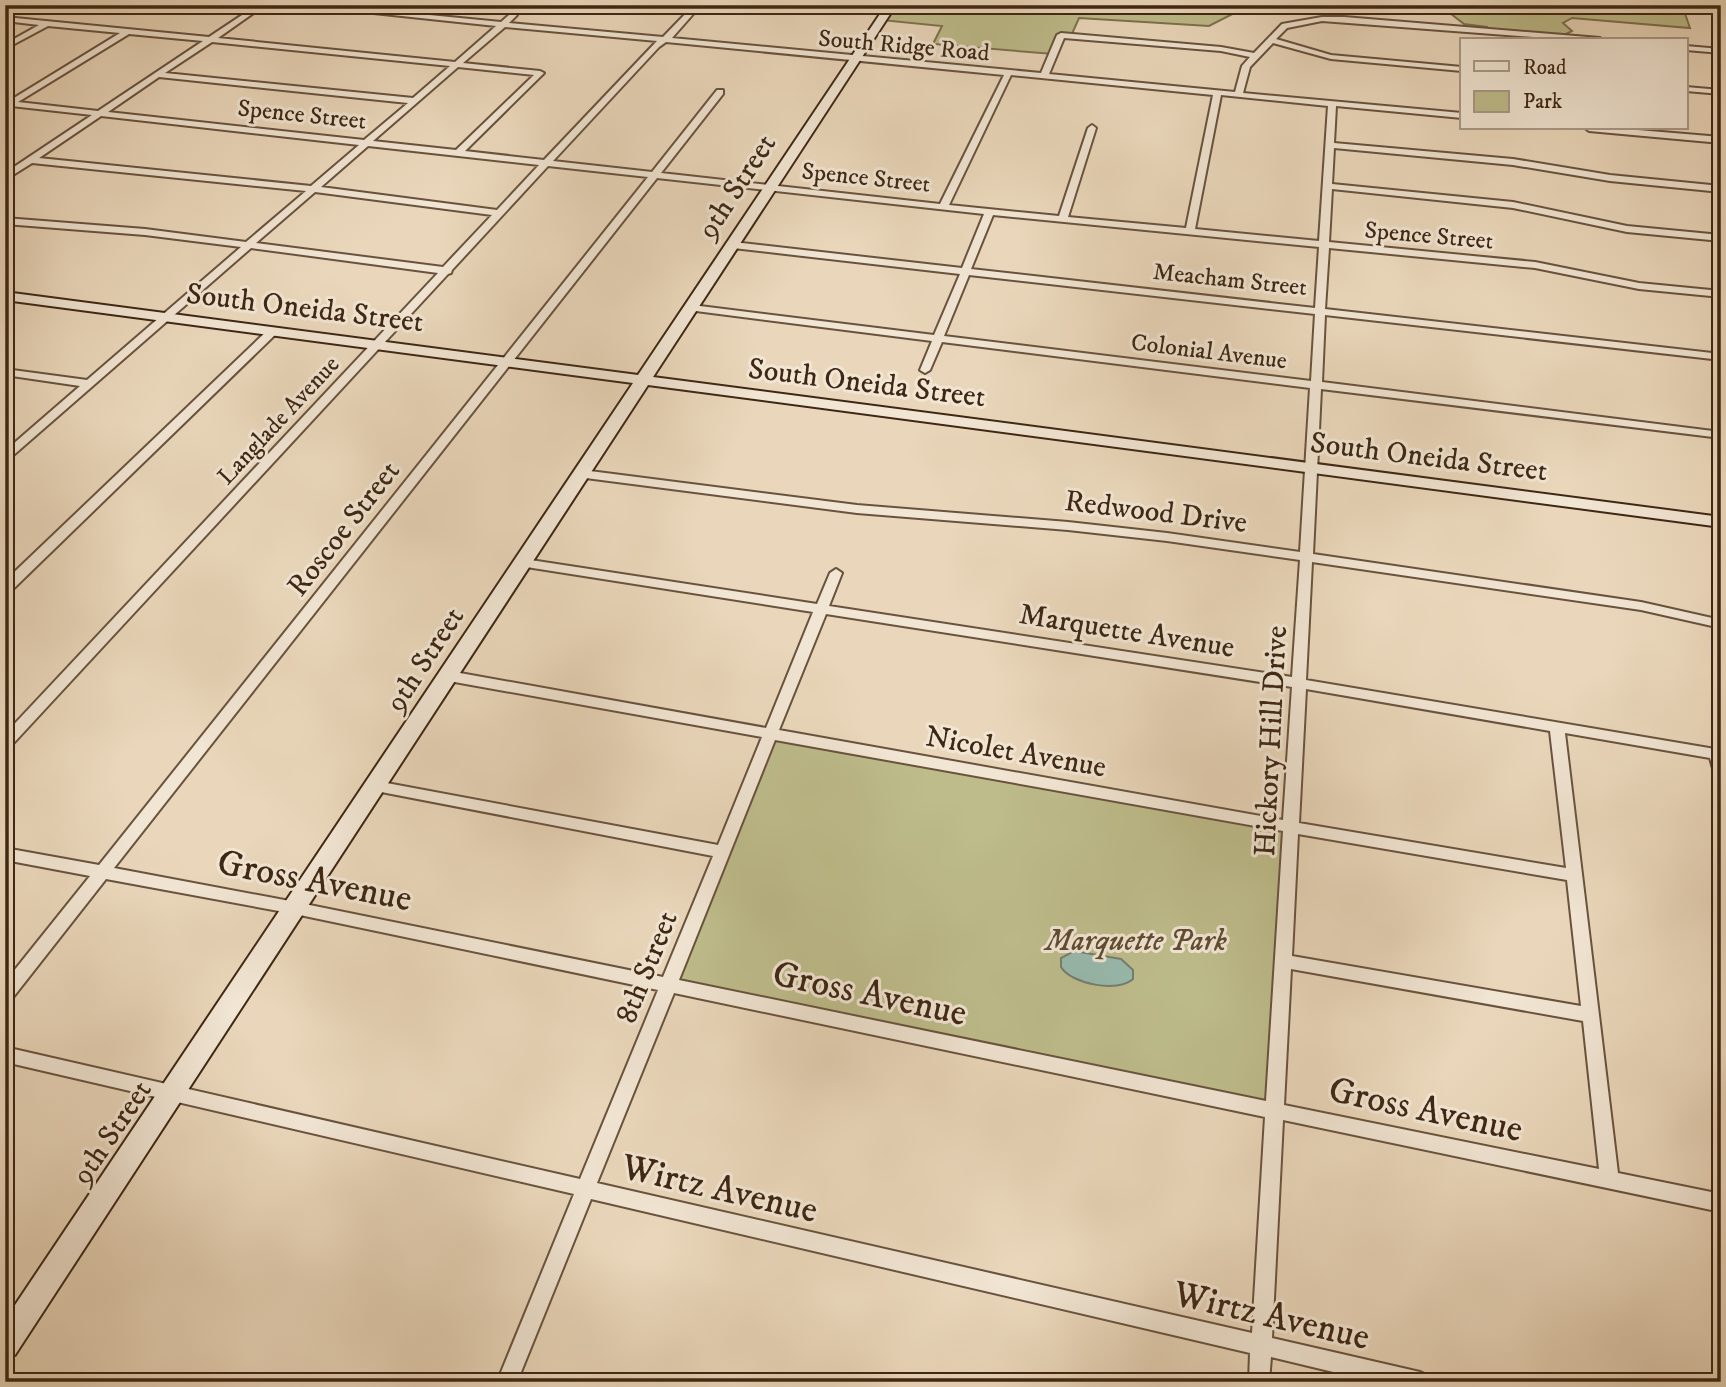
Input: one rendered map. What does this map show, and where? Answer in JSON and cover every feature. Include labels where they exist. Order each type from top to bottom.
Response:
[{"type":"street","points":[[5,177],[262,5]]},
{"type":"street","name":"South Ridge Road","points":[[301,5],[1460,116]]},
{"type":"street","points":[[6,456],[502,26],[513,15],[509,5]]},
{"type":"street","name":"Langlade Avenue","points":[[5,743],[448,271],[656,44],[669,37],[698,5]]},
{"type":"street","name":"9th Street","points":[[5,1345],[891,5]]},
{"type":"street","points":[[5,19],[540,73],[458,153]]},
{"type":"street","points":[[1238,95],[1242,75],[1285,26],[1322,19],[1571,38]]},
{"type":"street","points":[[5,47],[47,23]]},
{"type":"street","points":[[7,104],[128,31]]},
{"type":"street","points":[[1044,77],[1061,35],[1221,49],[1256,56]]},
{"type":"street","points":[[1270,40],[1331,57],[1460,69]]},
{"type":"street","points":[[1688,48],[1721,51]]},
{"type":"street","points":[[943,206],[1007,74]]},
{"type":"street","points":[[158,75],[415,101]]},
{"type":"street","points":[[1688,89],[1721,92]]},
{"type":"street","name":"Roscoe Street","points":[[5,995],[720,92]]},
{"type":"street","points":[[1190,232],[1217,93]]},
{"type":"street","name":"Spence Street","points":[[7,104],[990,212],[1325,247],[1535,265],[1639,285],[1721,294]]},
{"type":"street","name":"Hickory Hill Drive","points":[[1259,1382],[1332,104]]},
{"type":"street","points":[[1063,219],[1092,128]]},
{"type":"street","points":[[1611,130],[1721,140]]},
{"type":"street","points":[[1330,145],[1513,162],[1610,178],[1721,189]]},
{"type":"street","points":[[30,160],[314,189],[499,213]]},
{"type":"street","points":[[1329,186],[1513,205],[1627,229],[1721,238]]},
{"type":"street","points":[[925,370],[990,212]]},
{"type":"street","points":[[5,221],[145,232],[448,271]]},
{"type":"street","name":"Meacham Street","points":[[733,245],[1721,357]]},
{"type":"street","name":"South Oneida Street","points":[[5,296],[1721,522]]},
{"type":"street","name":"Colonial Avenue","points":[[692,308],[1721,435]]},
{"type":"street","points":[[5,589],[273,331]]},
{"type":"street","points":[[5,372],[90,384]]},
{"type":"street","name":"Redwood Drive","points":[[582,474],[857,509],[1105,530],[1641,606],[1721,624]]},
{"type":"street","name":"Marquette Avenue","points":[[524,563],[1298,684],[1719,755]]},
{"type":"street","name":"8th Street","points":[[507,1382],[836,573]]},
{"type":"street","name":"Nicolet Avenue","points":[[449,676],[1574,875]]},
{"type":"street","points":[[1557,727],[1610,1181]]},
{"type":"street","points":[[1719,755],[1721,772]]},
{"type":"street","points":[[376,786],[723,852]]},
{"type":"street","name":"Gross Avenue","points":[[5,854],[295,908],[1721,1203]]},
{"type":"street","points":[[1283,961],[1591,1015]]},
{"type":"street","name":"Wirtz Avenue","points":[[5,1054],[1420,1382]]},
{"type":"green space","points":[[891,5],[1250,5],[1209,26],[1079,18],[1071,36],[1061,36],[1053,54],[933,44],[942,26],[881,20]]},
{"type":"green space","points":[[1418,5],[1682,5],[1690,28],[1572,18],[1563,23],[1572,31],[1566,34],[1568,38],[1487,31],[1487,27],[1464,24],[1442,7]]},
{"type":"green space","name":"Marquette Park","points":[[771,734],[1291,827],[1273,1109],[669,984]]},
{"type":"water","points":[[1074,951],[1121,959],[1133,970],[1133,979],[1126,983],[1106,986],[1074,978],[1061,967],[1061,958]]}]
